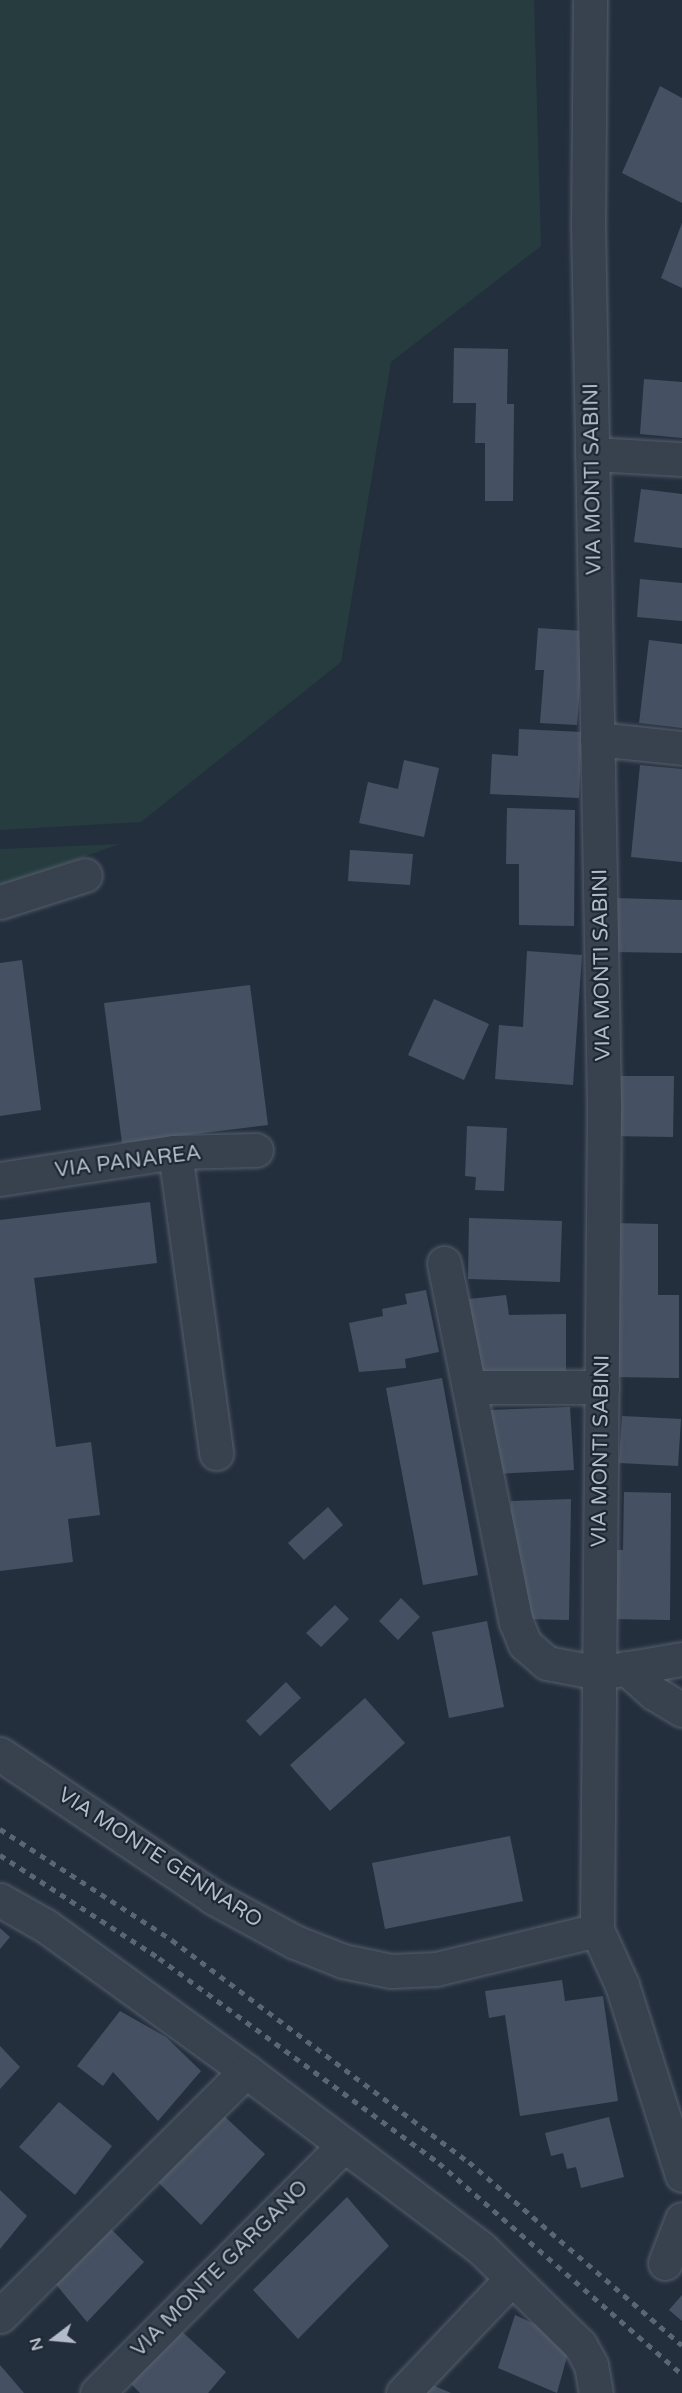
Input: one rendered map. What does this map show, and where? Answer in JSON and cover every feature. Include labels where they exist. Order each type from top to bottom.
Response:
[{"type":"street","name":"VIA MONTI SABINI","points":[[590,0],[592,454],[604,1108],[602,1387],[613,1670],[597,1930]]},
{"type":"street","points":[[592,454],[682,459]]},
{"type":"street","points":[[597,739],[682,748]]},
{"type":"street","points":[[0,902],[85,875]]},
{"type":"street","name":"VIA PANAREA","points":[[0,1179],[175,1152],[256,1150]]},
{"type":"street","points":[[175,1152],[216,1453]]},
{"type":"street","points":[[444,1263],[520,1634],[531,1652],[547,1663],[613,1670],[682,1659]]},
{"type":"street","points":[[469,1387],[602,1387]]},
{"type":"street","points":[[613,1670],[682,1710]]},
{"type":"street","name":"VIA MONTE GENNARO","points":[[0,1754],[214,1898],[295,1942],[343,1961],[391,1971],[436,1969],[597,1930]]},
{"type":"street","points":[[0,1900],[46,1926],[246,2071],[481,2248],[580,2345],[591,2365],[596,2390]]},
{"type":"street","points":[[597,1930],[622,1985],[682,2175]]},
{"type":"street","points":[[0,2316],[246,2071]]},
{"type":"street","name":"VIA MONTE GARGANO","points":[[96,2393],[344,2145]]},
{"type":"street","points":[[665,2263],[682,2218]]},
{"type":"street","points":[[403,2393],[512,2278]]},
{"type":"green space","points":[[0,0],[534,0],[541,246],[391,362],[341,662],[141,822],[0,830]]},
{"type":"green space","points":[[120,844],[0,886],[0,849]]},
{"type":"building","points":[[660,86],[682,98],[682,203],[622,173]]},
{"type":"building","points":[[682,223],[682,288],[661,278]]},
{"type":"building","points":[[454,348],[508,349],[507,404],[514,404],[513,501],[485,501],[485,443],[475,443],[476,403],[453,403]]},
{"type":"building","points":[[644,379],[682,382],[682,438],[640,434]]},
{"type":"building","points":[[641,489],[682,494],[682,548],[634,542]]},
{"type":"building","points":[[640,579],[682,583],[682,621],[637,617]]},
{"type":"building","points":[[538,628],[584,631],[577,725],[540,723],[544,670],[535,670]]},
{"type":"building","points":[[649,640],[682,644],[682,728],[639,723]]},
{"type":"building","points":[[519,729],[582,732],[579,798],[490,794],[492,754],[518,756]]},
{"type":"building","points":[[404,760],[439,768],[424,837],[359,823],[368,782],[398,789]]},
{"type":"building","points":[[640,765],[682,769],[682,862],[631,857]]},
{"type":"building","points":[[507,808],[575,810],[574,926],[519,925],[519,864],[506,864]]},
{"type":"building","points":[[350,850],[413,854],[410,885],[348,881]]},
{"type":"building","points":[[615,898],[682,900],[682,953],[614,952]]},
{"type":"building","points":[[527,951],[582,955],[573,1085],[495,1079],[499,1025],[523,1027]]},
{"type":"building","points":[[22,960],[41,1110],[0,1116],[0,963]]},
{"type":"building","points":[[250,985],[268,1125],[122,1143],[104,1003]]},
{"type":"building","points":[[434,999],[489,1024],[464,1080],[408,1055]]},
{"type":"building","points":[[612,1076],[674,1076],[673,1137],[610,1136]]},
{"type":"building","points":[[467,1126],[507,1128],[504,1191],[475,1190],[476,1177],[465,1176]]},
{"type":"building","points":[[150,1202],[157,1263],[34,1278],[56,1447],[91,1442],[100,1515],[68,1519],[73,1562],[0,1571],[0,1220]]},
{"type":"building","points":[[469,1218],[562,1221],[560,1282],[468,1279]]},
{"type":"building","points":[[613,1223],[658,1224],[658,1295],[679,1295],[679,1378],[612,1377]]},
{"type":"building","points":[[426,1290],[439,1352],[405,1359],[406,1368],[359,1372],[349,1323],[383,1316],[382,1309],[407,1304],[405,1294]]},
{"type":"building","points":[[506,1295],[509,1315],[566,1314],[566,1371],[477,1375],[469,1299]]},
{"type":"building","points":[[442,1378],[478,1575],[423,1585],[386,1388]]},
{"type":"building","points":[[570,1407],[574,1470],[493,1474],[490,1410]]},
{"type":"building","points":[[622,1416],[681,1419],[678,1466],[619,1463]]},
{"type":"building","points":[[624,1492],[671,1493],[670,1620],[610,1619],[610,1550],[623,1550]]},
{"type":"building","points":[[571,1499],[569,1620],[523,1619],[511,1564],[511,1501]]},
{"type":"building","points":[[328,1507],[343,1525],[304,1560],[288,1543]]},
{"type":"building","points":[[401,1598],[420,1617],[398,1640],[379,1621]]},
{"type":"building","points":[[335,1605],[349,1619],[321,1647],[306,1633]]},
{"type":"building","points":[[487,1621],[504,1707],[449,1718],[432,1632]]},
{"type":"building","points":[[286,1682],[301,1698],[260,1736],[246,1721]]},
{"type":"building","points":[[365,1698],[405,1743],[330,1811],[290,1765]]},
{"type":"building","points":[[510,1836],[523,1901],[385,1929],[372,1863]]},
{"type":"building","points":[[0,1928],[10,1937],[0,1949]]},
{"type":"building","points":[[562,1980],[565,2001],[603,1996],[618,2101],[520,2116],[505,2015],[489,2018],[485,1991]]},
{"type":"building","points":[[120,2011],[166,2037],[201,2071],[158,2121],[113,2072],[103,2086],[77,2066]]},
{"type":"building","points":[[0,2046],[20,2067],[0,2089]]},
{"type":"building","points":[[59,2102],[112,2146],[75,2195],[19,2147]]},
{"type":"building","points":[[222,2114],[265,2154],[201,2225],[157,2181]]},
{"type":"building","points":[[609,2117],[624,2177],[581,2188],[576,2167],[567,2169],[563,2153],[551,2156],[545,2133]]},
{"type":"building","points":[[0,2190],[27,2216],[0,2249]]},
{"type":"building","points":[[347,2197],[389,2246],[298,2339],[253,2290]]},
{"type":"building","points":[[107,2225],[144,2262],[87,2322],[54,2282]]},
{"type":"building","points":[[682,2295],[682,2321],[669,2310]]},
{"type":"building","points":[[515,2315],[539,2326],[568,2353],[557,2393],[498,2368]]},
{"type":"building","points":[[178,2328],[226,2372],[208,2393],[140,2393],[131,2384]]},
{"type":"building","points":[[0,2365],[24,2393],[0,2393]]},
{"type":"building","points":[[430,2384],[451,2393],[423,2393]]},
{"type":"railway","points":[[0,1829],[172,1940],[469,2162],[682,2345]]},
{"type":"railway","points":[[0,1855],[159,1958],[439,2163],[682,2374]]}]
